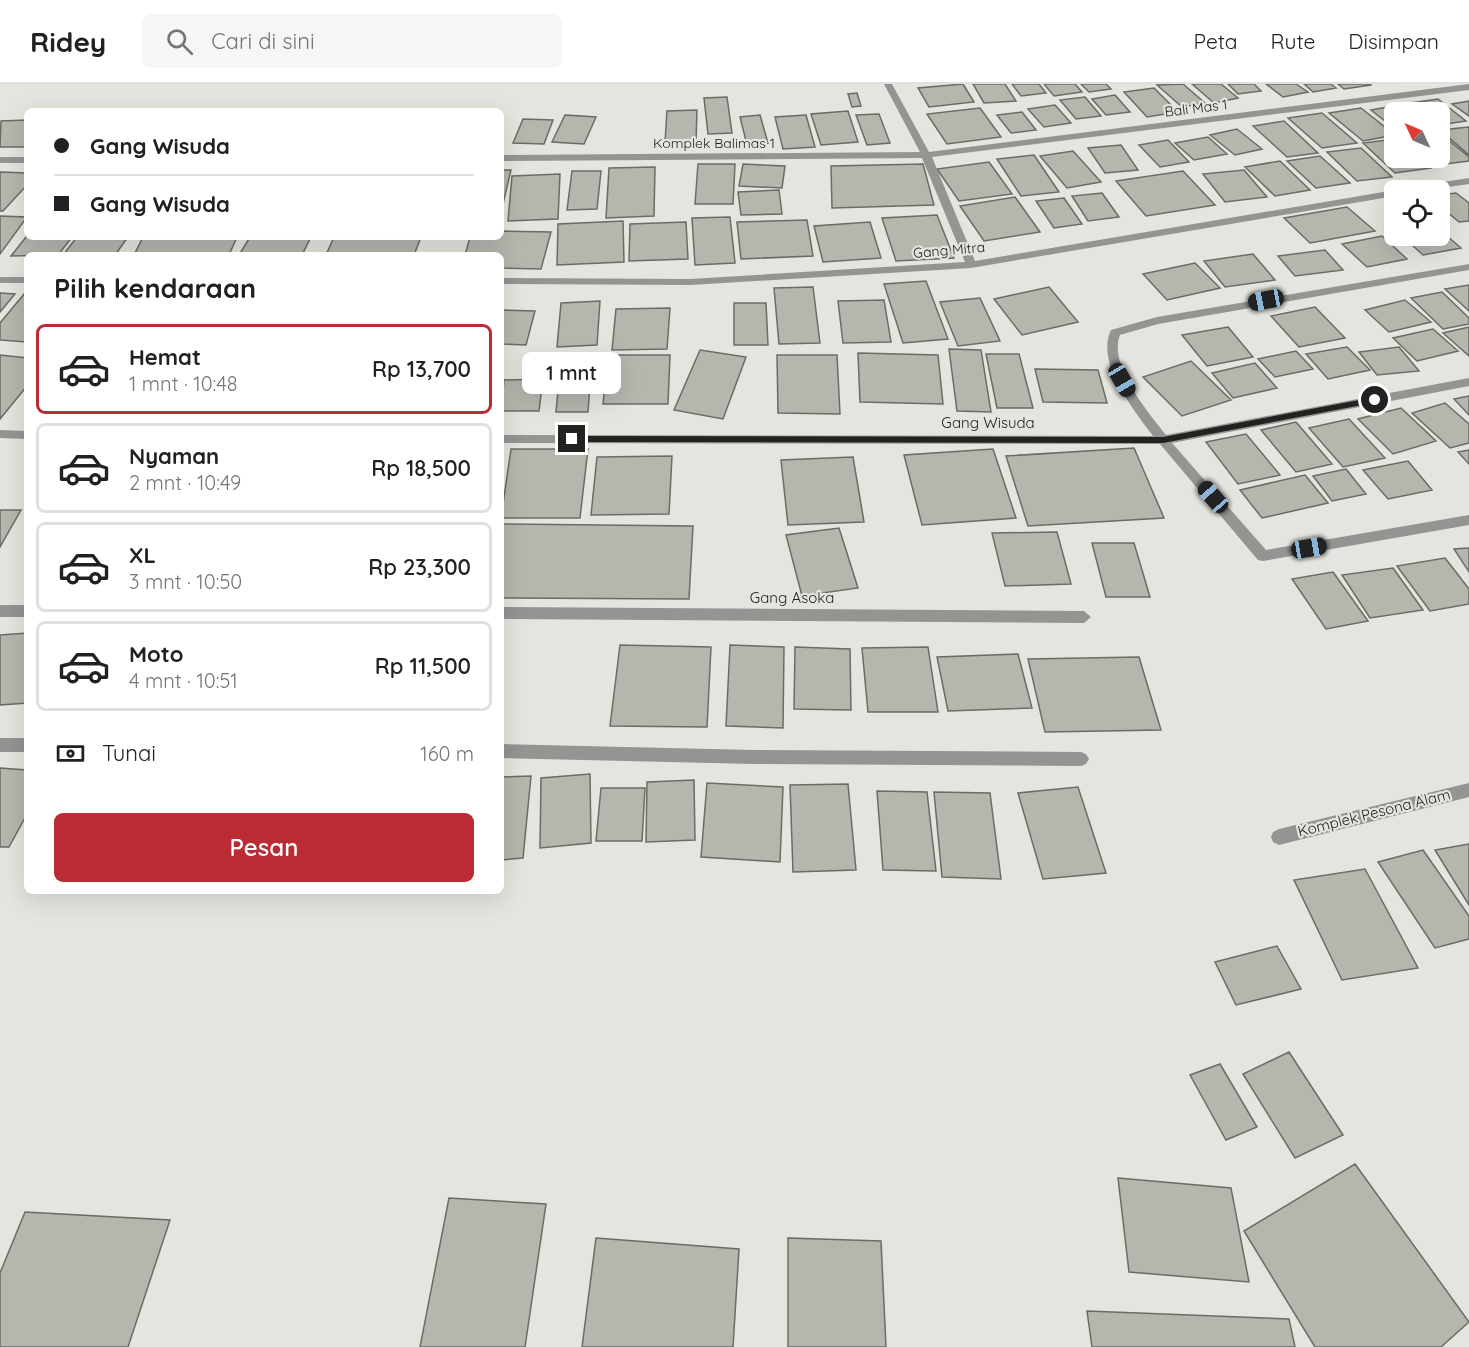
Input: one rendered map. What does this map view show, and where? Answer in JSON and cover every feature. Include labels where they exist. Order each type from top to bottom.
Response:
[{"type":"street","points":[[889,84],[926,155],[971,265]]},
{"type":"street","name":"Bali Mas 1","points":[[926,155],[1469,87]]},
{"type":"street","name":"Komplek Balimas 1","points":[[504,158],[926,155]]},
{"type":"street","points":[[0,160],[24,160]]},
{"type":"street","points":[[1450,184],[1469,181]]},
{"type":"street","name":"Gang Mitra","points":[[504,281],[690,282],[971,265],[1384,195]]},
{"type":"street","points":[[1469,267],[1266,300],[1157,321],[1115,333],[1111,347],[1122,380],[1140,411],[1263,556],[1469,520]]},
{"type":"street","points":[[0,280],[24,280]]},
{"type":"street","name":"Gang Wisuda","points":[[504,439],[1163,440],[1469,382]]},
{"type":"street","points":[[0,434],[24,435]]},
{"type":"street","points":[[0,611],[24,611]]},
{"type":"street","name":"Gang Asoka","points":[[504,613],[1084,616]]},
{"type":"street","points":[[0,745],[24,745]]},
{"type":"street","points":[[504,751],[754,757],[1081,759]]},
{"type":"street","name":"Komplek Pesona Alam","points":[[1279,837],[1469,790]]},
{"type":"building","points":[[963,84],[974,102],[929,107],[918,88]]},
{"type":"building","points":[[973,84],[1005,84],[1016,101],[984,103]]},
{"type":"building","points":[[1012,84],[1039,84],[1046,93],[1021,96]]},
{"type":"building","points":[[1044,84],[1075,84],[1082,92],[1054,96]]},
{"type":"building","points":[[1081,84],[1106,84],[1111,89],[1089,92]]},
{"type":"building","points":[[1183,84],[1205,103],[1182,107],[1157,85]]},
{"type":"building","points":[[1192,84],[1221,84],[1238,98],[1214,103]]},
{"type":"building","points":[[1228,84],[1254,84],[1261,91],[1238,94]]},
{"type":"building","points":[[1266,84],[1296,84],[1308,92],[1283,97]]},
{"type":"building","points":[[1304,84],[1331,84],[1336,88],[1313,92]]},
{"type":"building","points":[[1338,84],[1371,84],[1371,85],[1344,89]]},
{"type":"building","points":[[1154,88],[1178,112],[1147,117],[1124,92]]},
{"type":"building","points":[[857,93],[861,106],[852,107],[848,94]]},
{"type":"building","points":[[1115,95],[1130,112],[1106,115],[1092,99]]},
{"type":"building","points":[[727,97],[732,133],[708,134],[704,98]]},
{"type":"building","points":[[1085,97],[1101,116],[1076,119],[1060,100]]},
{"type":"building","points":[[1438,99],[1442,102],[1417,102]]},
{"type":"building","points":[[1469,101],[1469,116],[1452,104]]},
{"type":"building","points":[[1055,105],[1071,123],[1044,127],[1028,109]]},
{"type":"building","points":[[980,108],[1001,137],[947,144],[927,114]]},
{"type":"building","points":[[1361,108],[1384,126],[1384,137],[1363,141],[1329,113]]},
{"type":"building","points":[[1384,108],[1384,120],[1371,110]]},
{"type":"building","points":[[1450,108],[1466,121],[1450,123]]},
{"type":"building","points":[[697,110],[696,142],[665,142],[667,111]]},
{"type":"building","points":[[848,111],[858,142],[821,145],[811,114]]},
{"type":"building","points":[[1022,112],[1036,130],[1011,133],[997,115]]},
{"type":"building","points":[[1322,113],[1357,143],[1322,148],[1288,118]]},
{"type":"building","points":[[879,114],[890,143],[867,145],[856,115]]},
{"type":"building","points":[[565,115],[596,117],[584,144],[552,142]]},
{"type":"building","points":[[760,115],[768,143],[747,145],[740,117]]},
{"type":"building","points":[[806,115],[815,147],[783,149],[775,117]]},
{"type":"building","points":[[523,119],[553,120],[544,144],[513,143]]},
{"type":"building","points":[[24,120],[24,147],[0,147],[1,121]]},
{"type":"building","points":[[1284,121],[1318,153],[1287,157],[1253,126]]},
{"type":"building","points":[[1469,127],[1469,155],[1450,139],[1450,129]]},
{"type":"building","points":[[1237,129],[1262,149],[1235,155],[1210,135]]},
{"type":"building","points":[[1208,137],[1227,154],[1194,160],[1175,143]]},
{"type":"building","points":[[1168,140],[1189,162],[1160,167],[1139,145]]},
{"type":"building","points":[[1384,140],[1384,163],[1363,143]]},
{"type":"building","points":[[1450,141],[1469,157],[1469,161],[1450,163]]},
{"type":"building","points":[[1121,145],[1138,170],[1105,173],[1088,148]]},
{"type":"building","points":[[1361,148],[1392,177],[1357,181],[1327,152]]},
{"type":"building","points":[[1073,151],[1101,182],[1067,188],[1040,156]]},
{"type":"building","points":[[1034,155],[1059,192],[1021,196],[997,159]]},
{"type":"building","points":[[1320,156],[1350,183],[1316,188],[1287,161]]},
{"type":"building","points":[[1280,161],[1310,190],[1275,196],[1245,167]]},
{"type":"building","points":[[989,162],[1012,194],[959,201],[937,169]]},
{"type":"building","points":[[698,164],[735,164],[733,204],[695,204]]},
{"type":"building","points":[[743,164],[785,166],[782,188],[739,186]]},
{"type":"building","points":[[923,164],[934,205],[832,208],[831,166]]},
{"type":"building","points":[[655,167],[654,216],[606,218],[609,168]]},
{"type":"building","points":[[1390,168],[1431,168],[1395,173]]},
{"type":"building","points":[[504,170],[511,170],[504,200]]},
{"type":"building","points":[[1244,170],[1267,197],[1225,202],[1203,174]]},
{"type":"building","points":[[572,171],[601,171],[597,209],[567,210]]},
{"type":"building","points":[[1183,171],[1215,205],[1146,216],[1116,181]]},
{"type":"building","points":[[0,172],[24,173],[24,188],[3,211],[0,211]]},
{"type":"building","points":[[560,174],[558,219],[508,221],[512,176]]},
{"type":"building","points":[[779,190],[782,214],[741,215],[738,192]]},
{"type":"building","points":[[1102,193],[1119,217],[1088,221],[1072,196]]},
{"type":"building","points":[[1456,193],[1469,203],[1469,221],[1459,222],[1450,214],[1450,194]]},
{"type":"building","points":[[1015,197],[1040,232],[984,241],[960,206]]},
{"type":"building","points":[[1064,198],[1082,224],[1054,228],[1036,201]]},
{"type":"building","points":[[1347,207],[1375,231],[1310,243],[1284,218]]},
{"type":"building","points":[[937,215],[954,258],[896,261],[882,218]]},
{"type":"building","points":[[0,216],[24,217],[24,221],[0,254]]},
{"type":"building","points":[[730,217],[735,263],[695,265],[692,218]]},
{"type":"building","points":[[807,220],[813,256],[741,259],[737,222]]},
{"type":"building","points":[[623,221],[624,262],[557,265],[558,224]]},
{"type":"building","points":[[686,222],[688,259],[629,261],[630,224]]},
{"type":"building","points":[[870,222],[881,258],[823,262],[814,226]]},
{"type":"building","points":[[504,231],[551,232],[541,269],[504,268],[504,252],[466,252],[469,240],[504,240]]},
{"type":"building","points":[[1382,236],[1384,246],[1393,246],[1407,259],[1367,267],[1342,244]]},
{"type":"building","points":[[1450,239],[1461,248],[1423,255],[1413,246],[1450,246]]},
{"type":"building","points":[[24,240],[70,240],[60,252],[24,252],[24,256],[11,256]]},
{"type":"building","points":[[75,240],[126,240],[117,252],[65,252]]},
{"type":"building","points":[[142,240],[236,240],[230,252],[136,252]]},
{"type":"building","points":[[248,240],[310,240],[304,252],[241,252]]},
{"type":"building","points":[[333,240],[420,240],[415,252],[327,252]]},
{"type":"building","points":[[1325,250],[1343,270],[1295,276],[1278,256]]},
{"type":"building","points":[[1253,254],[1275,280],[1225,287],[1204,261]]},
{"type":"building","points":[[1195,263],[1220,288],[1167,300],[1143,274]]},
{"type":"building","points":[[926,281],[948,339],[903,343],[884,284]]},
{"type":"building","points":[[1469,285],[1469,311],[1445,289]]},
{"type":"building","points":[[813,287],[820,343],[779,344],[774,288]]},
{"type":"building","points":[[1049,287],[1078,322],[1022,335],[994,299]]},
{"type":"building","points":[[1442,292],[1469,318],[1469,324],[1443,329],[1411,298]]},
{"type":"building","points":[[0,293],[15,294],[0,312]]},
{"type":"building","points":[[24,294],[24,342],[0,340],[0,323]]},
{"type":"building","points":[[980,298],[1000,341],[958,346],[940,302]]},
{"type":"building","points":[[884,300],[891,342],[843,343],[838,301]]},
{"type":"building","points":[[1405,300],[1431,322],[1389,332],[1365,310]]},
{"type":"building","points":[[600,301],[597,345],[557,347],[561,303]]},
{"type":"building","points":[[734,303],[766,303],[768,345],[734,345]]},
{"type":"building","points":[[1315,307],[1345,338],[1299,347],[1271,316]]},
{"type":"building","points":[[670,308],[667,349],[612,350],[616,309]]},
{"type":"building","points":[[504,310],[535,311],[526,345],[504,344]]},
{"type":"building","points":[[1228,327],[1253,357],[1207,366],[1182,335]]},
{"type":"building","points":[[1469,327],[1469,356],[1443,333]]},
{"type":"building","points":[[1433,329],[1458,351],[1417,361],[1393,338]]},
{"type":"building","points":[[1347,347],[1370,370],[1328,379],[1306,354]]},
{"type":"building","points":[[1399,347],[1419,371],[1377,375],[1359,352]]},
{"type":"building","points":[[949,349],[981,350],[991,412],[957,411]]},
{"type":"building","points":[[700,350],[746,357],[723,419],[674,410]]},
{"type":"building","points":[[1296,351],[1313,369],[1275,377],[1258,359]]},
{"type":"building","points":[[858,353],[938,355],[943,404],[860,402]]},
{"type":"building","points":[[986,354],[1019,354],[1033,408],[997,408]]},
{"type":"building","points":[[0,355],[24,358],[24,390],[0,419]]},
{"type":"building","points":[[608,355],[670,355],[668,404],[603,404]]},
{"type":"building","points":[[777,355],[837,355],[840,414],[778,413]]},
{"type":"building","points":[[592,358],[588,412],[556,412],[561,359]]},
{"type":"building","points":[[1191,361],[1231,400],[1182,416],[1143,377]]},
{"type":"building","points":[[1255,363],[1277,388],[1233,398],[1212,373]]},
{"type":"building","points":[[1035,369],[1098,370],[1107,403],[1043,402]]},
{"type":"building","points":[[543,379],[539,411],[504,411],[504,380]]},
{"type":"building","points":[[1469,396],[1469,415],[1454,399]]},
{"type":"building","points":[[1445,403],[1469,424],[1469,443],[1450,448],[1412,413]]},
{"type":"building","points":[[1401,408],[1436,441],[1393,454],[1358,419]]},
{"type":"building","points":[[1349,419],[1385,458],[1343,467],[1309,428]]},
{"type":"building","points":[[1296,422],[1332,464],[1296,472],[1261,430]]},
{"type":"building","points":[[1246,434],[1280,475],[1238,484],[1206,442]]},
{"type":"building","points":[[1134,448],[1164,518],[1028,526],[1006,456]]},
{"type":"building","points":[[511,449],[588,449],[580,518],[504,518],[504,497]]},
{"type":"building","points":[[993,449],[1016,518],[922,525],[904,455]]},
{"type":"building","points":[[1469,450],[1469,464],[1458,452]]},
{"type":"building","points":[[672,456],[669,514],[591,515],[597,457]]},
{"type":"building","points":[[853,457],[864,522],[788,525],[781,460]]},
{"type":"building","points":[[1408,461],[1432,490],[1388,499],[1363,470]]},
{"type":"building","points":[[1346,469],[1366,494],[1332,501],[1313,476]]},
{"type":"building","points":[[1305,475],[1328,503],[1262,518],[1240,490]]},
{"type":"building","points":[[0,510],[21,510],[0,547]]},
{"type":"building","points":[[504,524],[693,526],[689,599],[504,598]]},
{"type":"building","points":[[839,528],[858,588],[802,596],[786,535]]},
{"type":"building","points":[[1057,532],[1071,584],[1005,586],[992,533]]},
{"type":"building","points":[[1092,543],[1134,543],[1150,597],[1106,597]]},
{"type":"building","points":[[1469,548],[1469,572],[1454,549]]},
{"type":"building","points":[[1445,558],[1469,589],[1469,604],[1430,611],[1397,566]]},
{"type":"building","points":[[1393,568],[1423,610],[1370,618],[1342,575]]},
{"type":"building","points":[[1333,572],[1368,621],[1326,629],[1292,579]]},
{"type":"building","points":[[24,633],[24,703],[0,705],[0,635]]},
{"type":"building","points":[[620,645],[711,647],[707,727],[610,726]]},
{"type":"building","points":[[730,645],[784,647],[783,728],[726,726]]},
{"type":"building","points":[[795,647],[850,649],[851,710],[794,709]]},
{"type":"building","points":[[928,647],[938,712],[868,712],[862,648]]},
{"type":"building","points":[[1018,654],[1032,708],[948,711],[937,657]]},
{"type":"building","points":[[1139,657],[1161,730],[1045,732],[1028,659]]},
{"type":"building","points":[[0,768],[24,770],[24,820],[9,847],[0,847]]},
{"type":"building","points":[[590,774],[591,843],[540,848],[541,778]]},
{"type":"building","points":[[531,776],[523,858],[504,860],[504,777]]},
{"type":"building","points":[[694,780],[695,840],[646,842],[647,782]]},
{"type":"building","points":[[707,783],[783,787],[780,862],[701,857]]},
{"type":"building","points":[[848,784],[856,870],[793,872],[790,785]]},
{"type":"building","points":[[1078,787],[1106,873],[1043,879],[1018,793]]},
{"type":"building","points":[[601,788],[645,788],[642,841],[596,841]]},
{"type":"building","points":[[877,791],[927,792],[936,871],[883,870]]},
{"type":"building","points":[[934,792],[990,793],[1001,879],[942,877]]},
{"type":"building","points":[[1469,844],[1469,905],[1435,850]]},
{"type":"building","points":[[1423,850],[1469,916],[1469,939],[1435,948],[1378,862]]},
{"type":"building","points":[[1365,869],[1418,968],[1342,980],[1294,880]]},
{"type":"building","points":[[1277,946],[1301,989],[1236,1005],[1215,962]]},
{"type":"building","points":[[1289,1052],[1343,1135],[1295,1158],[1243,1074]]},
{"type":"building","points":[[1220,1064],[1257,1127],[1226,1140],[1190,1075]]},
{"type":"building","points":[[1355,1164],[1469,1322],[1441,1347],[1315,1347],[1244,1231]]},
{"type":"building","points":[[1118,1178],[1231,1188],[1249,1282],[1129,1272]]},
{"type":"building","points":[[449,1198],[546,1204],[525,1347],[420,1347]]},
{"type":"building","points":[[25,1212],[170,1220],[128,1347],[0,1347],[0,1273]]},
{"type":"building","points":[[596,1238],[739,1249],[733,1347],[582,1347]]},
{"type":"building","points":[[788,1238],[881,1241],[886,1347],[788,1347]]},
{"type":"building","points":[[1087,1311],[1289,1319],[1295,1347],[1092,1347]]},
{"type":"route","points":[[572,439],[1163,440],[1375,400]]}]
